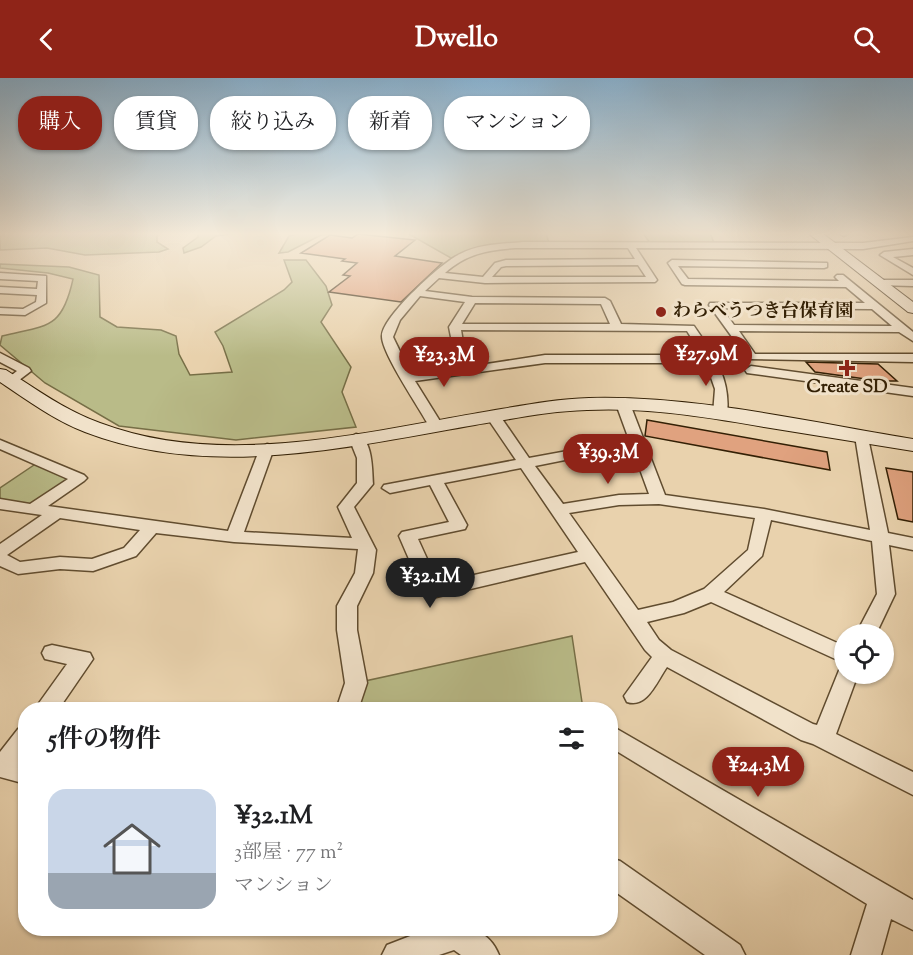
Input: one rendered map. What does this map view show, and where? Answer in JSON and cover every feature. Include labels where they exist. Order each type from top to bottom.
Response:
[{"type":"street","points":[[484,280],[490,274]]},
{"type":"street","points":[[436,426],[387,337],[388,327],[396,314],[440,275],[484,280],[652,280],[648,274]]},
{"type":"street","points":[[679,274],[685,282],[848,284]]},
{"type":"street","points":[[836,274],[913,338]]},
{"type":"street","points":[[867,274],[913,309]]},
{"type":"street","points":[[0,276],[43,278],[41,303],[25,312],[0,311]]},
{"type":"street","points":[[879,283],[913,283]]},
{"type":"street","points":[[0,290],[42,292]]},
{"type":"street","points":[[419,293],[472,300],[605,301],[617,327]]},
{"type":"street","points":[[472,300],[454,327],[454,337],[476,368]]},
{"type":"street","points":[[874,306],[714,305],[752,357],[913,358]]},
{"type":"street","points":[[454,327],[690,328],[721,379],[720,414]]},
{"type":"street","points":[[731,328],[902,329]]},
{"type":"street","points":[[0,357],[26,371],[5,377]]},
{"type":"street","points":[[409,378],[545,359],[709,359]]},
{"type":"street","points":[[752,370],[913,392]]},
{"type":"street","points":[[5,377],[81,423],[115,435],[177,447],[267,448],[356,438],[565,405],[622,404],[681,408],[913,445]]},
{"type":"street","points":[[622,404],[660,499]]},
{"type":"street","points":[[493,416],[652,645],[664,656],[809,733],[820,735],[913,784]]},
{"type":"street","points":[[862,436],[880,537],[886,594],[871,624]]},
{"type":"street","points":[[350,702],[356,683],[347,630],[347,606],[364,573],[367,550],[346,507],[364,484],[364,458],[356,438]]},
{"type":"street","points":[[0,444],[79,478],[33,510]]},
{"type":"street","points":[[234,537],[267,448]]},
{"type":"street","points":[[390,488],[600,450],[640,449]]},
{"type":"street","points":[[435,480],[459,525],[408,536],[432,591],[590,555]]},
{"type":"street","points":[[559,510],[619,500],[660,499],[764,514],[913,544]]},
{"type":"street","points":[[0,504],[234,537],[363,544]]},
{"type":"street","points":[[0,552],[56,513]]},
{"type":"street","points":[[633,618],[677,608],[711,594],[756,552],[764,514]]},
{"type":"street","points":[[0,559],[18,568],[60,563],[93,565],[130,552],[152,527]]},
{"type":"street","points":[[711,594],[834,650]]},
{"type":"street","points":[[51,702],[83,659],[52,653]]},
{"type":"street","points":[[635,696],[664,656]]},
{"type":"street","points":[[820,735],[826,732],[844,684]]},
{"type":"street","points":[[618,740],[913,916]]},
{"type":"street","points":[[10,768],[18,752]]},
{"type":"street","points":[[618,877],[730,955]]},
{"type":"street","points":[[866,955],[883,899]]},
{"type":"street","points":[[397,955],[445,936]]},
{"type":"street","points":[[463,936],[484,955]]},
{"type":"green space","points":[[52,274],[95,274],[99,275],[100,317],[117,327],[161,330],[176,336],[179,354],[190,375],[232,372],[223,346],[215,332],[284,290],[292,282],[289,274],[317,274],[326,286],[332,305],[321,322],[351,367],[342,392],[356,427],[236,440],[119,426],[45,383],[0,345],[2,336],[41,327],[58,317],[69,296],[73,279]]},
{"type":"green space","points":[[40,461],[79,478],[32,510],[0,504],[0,488]]},
{"type":"green space","points":[[572,636],[582,702],[351,702],[356,683]]},
{"type":"building","points":[[431,274],[401,302],[329,292],[350,276],[343,275]]},
{"type":"building","name":"Create SD","points":[[806,362],[878,364],[897,381],[880,381],[815,372]]},
{"type":"building","points":[[647,420],[827,452],[830,470],[645,436]]},
{"type":"building","points":[[886,468],[913,472],[913,522],[898,519]]},
{"type":"place","name":"わらべうつき台保育園","points":[[661,312]]},
{"type":"place","name":"Create SD","points":[[847,368]]}]
